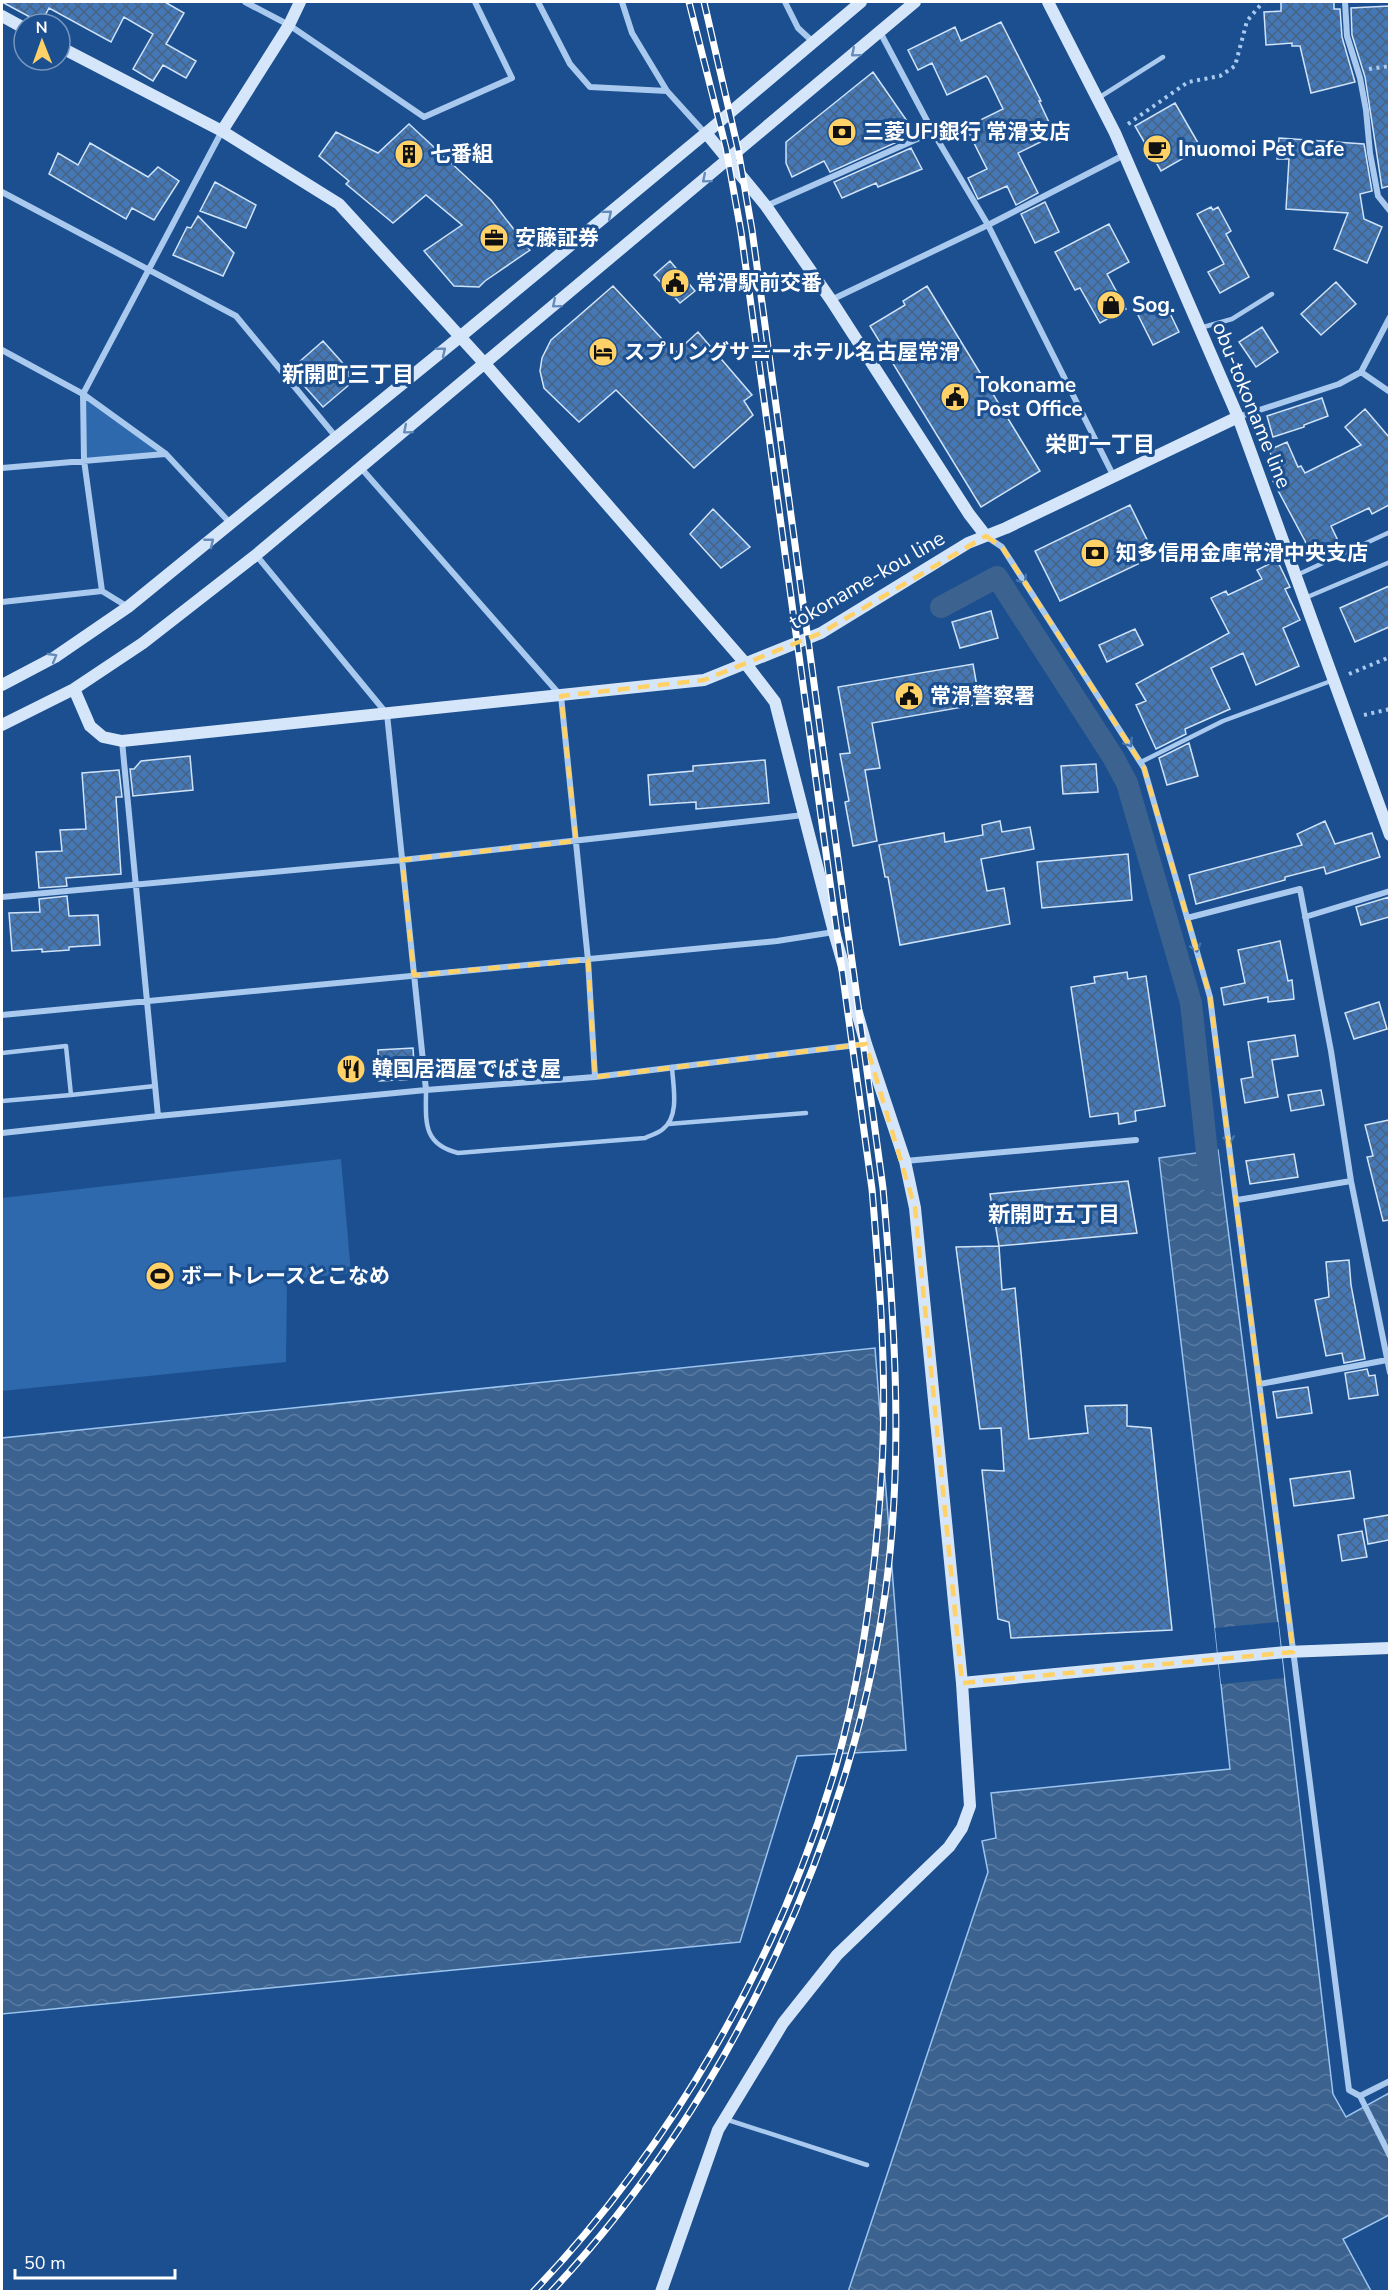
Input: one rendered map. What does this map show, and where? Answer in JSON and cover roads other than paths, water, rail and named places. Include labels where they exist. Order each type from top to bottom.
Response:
[{"type":"street","points":[[245,2],[289,25],[424,117],[512,78],[476,2]]},
{"type":"street","points":[[102,591],[84,460],[83,394],[222,130],[289,25],[300,2]]},
{"type":"street","points":[[538,2],[570,64],[590,87],[667,91]]},
{"type":"street","points":[[622,2],[632,33],[667,91],[766,206],[831,300],[969,514],[986,536],[1002,547],[1144,768],[1210,997],[1260,1384],[1289,1652],[1349,2090],[1360,2096],[1389,2156]]},
{"type":"street","points":[[785,2],[798,28],[812,41]]},
{"type":"street","points":[[2,685],[55,657],[128,607],[706,134],[812,41],[861,2]]},
{"type":"street","points":[[2,725],[74,689],[143,643],[256,555],[915,2]]},
{"type":"street","name":"obu-tokoname line","points":[[1048,2],[1115,133],[1239,417],[1389,835]]},
{"type":"street","points":[[1345,2],[1347,36],[1364,100],[1378,196],[1389,210]]},
{"type":"street","points":[[880,31],[933,132],[988,225],[1114,477]]},
{"type":"street","points":[[72,53],[222,130],[339,204],[461,336],[746,664],[775,702],[834,932],[866,1044],[905,1161],[915,1208],[962,1683],[970,1806],[962,1828],[949,1847],[837,1955],[783,2024],[718,2130],[661,2292]]},
{"type":"street","points":[[766,206],[933,132]]},
{"type":"street","points":[[831,300],[988,225],[1124,155]]},
{"type":"street","points":[[2,192],[236,316],[336,437]]},
{"type":"street","points":[[1239,417],[1339,384],[1361,372],[1389,321]]},
{"type":"street","points":[[2,350],[83,394],[166,454],[232,524]]},
{"type":"street","points":[[1361,372],[1389,392]]},
{"type":"street","name":"tokoname-kou line","points":[[122,741],[704,680],[821,633],[968,543],[1239,417]]},
{"type":"street","points":[[2,468],[166,454]]},
{"type":"street","points":[[361,468],[561,696],[588,960],[596,1077]]},
{"type":"street","points":[[256,555],[387,714],[426,1090]]},
{"type":"street","points":[[2,602],[102,591],[128,607]]},
{"type":"street","points":[[74,689],[90,726],[103,737],[122,741],[158,1116]]},
{"type":"street","points":[[2,897],[402,860],[804,815]]},
{"type":"street","points":[[1187,918],[1300,889],[1331,1051],[1351,1181],[1389,1373]]},
{"type":"street","points":[[1305,917],[1389,891]]},
{"type":"street","points":[[2,1015],[588,960],[777,941],[834,932]]},
{"type":"street","points":[[2,1133],[426,1090],[596,1077],[866,1044]]},
{"type":"street","points":[[905,1161],[1136,1140]]},
{"type":"street","points":[[1237,1200],[1351,1181]]},
{"type":"street","points":[[1260,1384],[1387,1360]]},
{"type":"street","points":[[962,1683],[1289,1652],[1389,1648]]},
{"type":"street","points":[[1360,2096],[1389,2081]]},
{"type":"lane","points":[[1098,99],[1163,57]]},
{"type":"lane","points":[[1200,328],[1232,319],[1272,294]]},
{"type":"lane","points":[[1297,575],[1389,532]]},
{"type":"lane","points":[[1305,598],[1389,562]]},
{"type":"lane","points":[[1141,762],[1223,721],[1334,680]]},
{"type":"lane","points":[[2,1053],[66,1046],[71,1095]]},
{"type":"lane","points":[[426,1090],[426,1116],[430,1138],[444,1150],[458,1153],[645,1137],[663,1129],[672,1117],[674,1100],[672,1068]]},
{"type":"lane","points":[[2,1101],[155,1086]]},
{"type":"lane","points":[[668,1124],[806,1113]]},
{"type":"lane","points":[[725,2119],[867,2165]]},
{"type":"water","points":[[1218,1150],[1278,1622],[1333,2094],[1346,2117],[1389,2093],[1389,2215],[1343,2239],[1371,2291],[848,2292],[988,1872],[982,1841],[996,1838],[991,1793],[1230,1769],[1159,1158]]},
{"type":"water","points":[[875,1348],[906,1750],[797,1756],[740,1942],[2,2014],[2,1438]]},
{"type":"waterway","points":[[941,607],[997,577],[1113,757],[1127,783],[1191,1003],[1210,1181]]},
{"type":"railway","points":[[533,2292],[583,2236],[631,2176],[675,2113],[752,1979],[784,1909],[813,1838],[836,1766],[853,1696],[871,1589],[881,1482],[883,1372],[872,1189],[741,232],[726,148],[689,2]]},
{"type":"railway","points":[[551,2292],[615,2217],[675,2136],[728,2049],[775,1957],[815,1862],[848,1766],[872,1668],[888,1571],[893,1523],[895,1380],[891,1284],[883,1188],[752,230],[738,149],[704,2]]},
{"type":"place","name":"三菱UFJ銀行 常滑支店","points":[[842,132]]},
{"type":"place","name":"Inuomoi Pet Cafe","points":[[1157,149]]},
{"type":"place","name":"七番組","points":[[409,154]]},
{"type":"place","name":"安藤証券","points":[[494,238]]},
{"type":"place","name":"常滑駅前交番","points":[[675,283]]},
{"type":"place","name":"Sog.","points":[[1111,305]]},
{"type":"place","name":"スプリングサニーホテル名古屋常滑","points":[[603,352]]},
{"type":"place","name":"Tokoname Post Office","points":[[955,397]]},
{"type":"place","name":"知多信用金庫常滑中央支店","points":[[1095,553]]},
{"type":"place","name":"常滑警察署","points":[[909,696]]},
{"type":"place","name":"韓国居酒屋でばき屋","points":[[351,1069]]},
{"type":"place","name":"ボートレースとこなめ","points":[[160,1276]]},
{"type":"district","name":"新開町三丁目","points":[[348,375]]},
{"type":"district","name":"栄町一丁目","points":[[1100,445]]},
{"type":"district","name":"新開町五丁目","points":[[1054,1215]]}]
